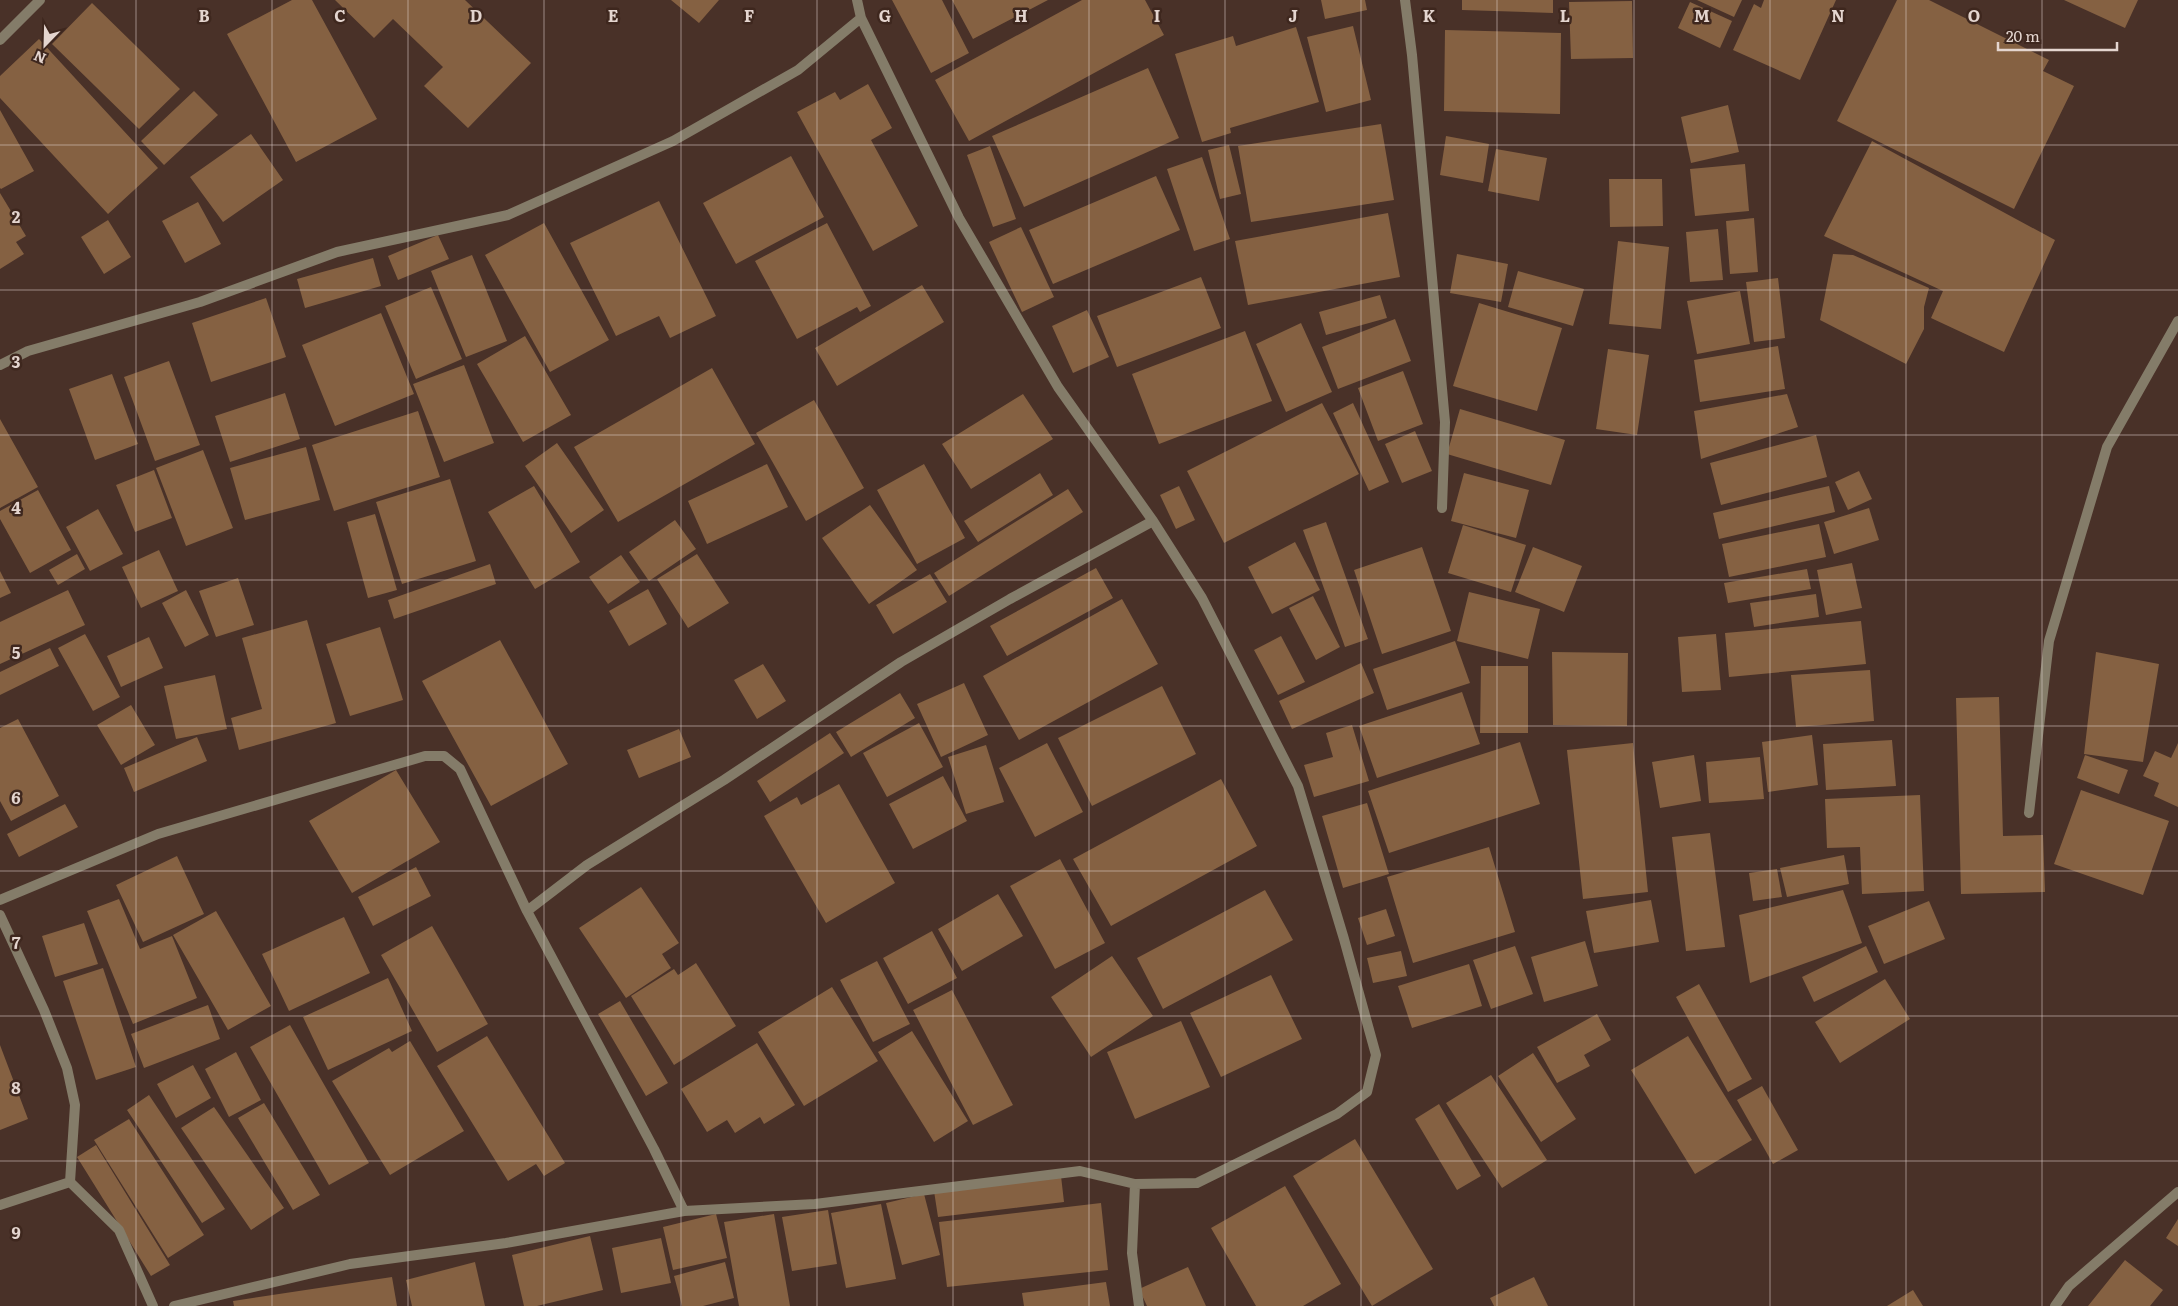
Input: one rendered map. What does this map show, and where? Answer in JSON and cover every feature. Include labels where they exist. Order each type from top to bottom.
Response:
[{"type":"street","points":[[0,40],[40,0]]},
{"type":"street","points":[[174,1306],[350,1264],[506,1244],[684,1211],[816,1204],[1080,1171],[1136,1184],[1197,1183],[1337,1114],[1367,1092],[1376,1055],[1344,939],[1298,786],[1202,598],[1153,521],[1058,387],[959,218],[861,18],[857,0]]},
{"type":"street","points":[[1405,0],[1412,55],[1445,422],[1442,508]]},
{"type":"street","points":[[0,366],[28,351],[200,302],[337,252],[508,215],[672,141],[798,70],[861,18]]},
{"type":"street","points":[[2029,813],[2049,641],[2107,447],[2178,321]]},
{"type":"street","points":[[527,911],[587,865],[724,780],[901,662],[1153,521]]},
{"type":"street","points":[[0,900],[158,834],[425,756],[444,756],[460,769],[527,911],[654,1149],[684,1211]]},
{"type":"street","points":[[0,915],[44,1010],[67,1068],[75,1106],[70,1182],[120,1230],[153,1306]]},
{"type":"street","points":[[0,1206],[70,1182]]},
{"type":"street","points":[[1136,1184],[1132,1254],[1139,1306]]},
{"type":"street","points":[[2055,1306],[2069,1286],[2178,1192]]},
{"type":"building","points":[[292,0],[312,0],[377,119],[296,162],[227,34]]},
{"type":"building","points":[[335,0],[465,0],[531,63],[468,128],[424,86],[443,67],[393,19],[374,38]]},
{"type":"building","points":[[671,0],[719,0],[699,23]]},
{"type":"building","points":[[892,0],[942,0],[969,53],[931,73]]},
{"type":"building","points":[[952,0],[1048,0],[973,39]]},
{"type":"building","points":[[1082,0],[1145,0],[1164,35],[969,141],[935,80]]},
{"type":"building","points":[[1321,0],[1365,0],[1367,10],[1325,19]]},
{"type":"building","points":[[1462,0],[1553,0],[1553,13],[1462,10]]},
{"type":"building","points":[[1697,0],[1742,0],[1734,17]]},
{"type":"building","points":[[1764,0],[1836,0],[1800,80],[1733,50],[1754,4],[1761,8]]},
{"type":"building","points":[[1897,0],[1929,0],[2049,60],[2043,71],[2074,86],[2014,209],[1837,121]]},
{"type":"building","points":[[2064,0],[2138,0],[2125,28]]},
{"type":"building","points":[[1632,1],[1633,58],[1571,59],[1569,2]]},
{"type":"building","points":[[1690,2],[1732,21],[1720,48],[1678,28]]},
{"type":"building","points":[[92,3],[180,89],[139,129],[52,44]]},
{"type":"building","points":[[1353,26],[1371,100],[1326,112],[1307,37]]},
{"type":"building","points":[[1296,27],[1319,102],[1230,128],[1231,133],[1202,142],[1175,54],[1233,36],[1236,46]]},
{"type":"building","points":[[1445,30],[1561,33],[1560,114],[1444,111]]},
{"type":"building","points":[[39,39],[158,168],[108,214],[0,98],[0,76]]},
{"type":"building","points":[[1148,68],[1179,138],[1024,207],[992,136]]},
{"type":"building","points":[[868,84],[892,128],[871,140],[918,226],[873,251],[797,112],[835,92],[840,100]]},
{"type":"building","points":[[194,91],[218,115],[164,165],[141,141]]},
{"type":"building","points":[[1728,105],[1739,152],[1691,163],[1681,117]]},
{"type":"building","points":[[0,110],[34,171],[1,189],[0,188]]},
{"type":"building","points":[[1381,124],[1394,200],[1251,222],[1238,146]]},
{"type":"building","points":[[251,134],[283,180],[223,222],[190,177]]},
{"type":"building","points":[[1446,136],[1489,144],[1483,183],[1440,175]]},
{"type":"building","points":[[1872,141],[2055,240],[2004,352],[1931,318],[1943,291],[1824,236]]},
{"type":"building","points":[[1229,145],[1241,194],[1220,199],[1208,150]]},
{"type":"building","points":[[990,146],[1016,219],[993,227],[967,155]]},
{"type":"building","points":[[1496,149],[1547,158],[1539,201],[1488,191]]},
{"type":"building","points":[[791,156],[824,217],[736,264],[703,203]]},
{"type":"building","points":[[1202,157],[1230,239],[1194,251],[1167,169]]},
{"type":"building","points":[[1745,164],[1749,211],[1695,216],[1690,169]]},
{"type":"building","points":[[1156,176],[1180,230],[1053,284],[1029,230]]},
{"type":"building","points":[[1609,179],[1662,179],[1663,226],[1610,227]]},
{"type":"building","points":[[0,193],[26,236],[16,242],[24,254],[0,269]]},
{"type":"building","points":[[659,201],[716,316],[670,338],[659,316],[616,336],[570,243]]},
{"type":"building","points":[[198,202],[221,244],[185,263],[162,221]]},
{"type":"building","points":[[1388,213],[1400,277],[1248,305],[1235,241]]},
{"type":"building","points":[[1754,218],[1758,272],[1730,274],[1726,221]]},
{"type":"building","points":[[108,220],[131,257],[104,274],[81,237]]},
{"type":"building","points":[[544,223],[609,340],[550,372],[485,255]]},
{"type":"building","points":[[827,223],[871,306],[860,312],[857,307],[797,339],[755,261]]},
{"type":"building","points":[[1021,227],[1054,297],[1022,312],[989,242]]},
{"type":"building","points":[[1718,229],[1723,280],[1690,282],[1686,232]]},
{"type":"building","points":[[438,235],[449,259],[398,280],[388,256]]},
{"type":"building","points":[[1618,241],[1669,247],[1661,329],[1609,324]]},
{"type":"building","points":[[1457,254],[1508,264],[1501,302],[1450,293]]},
{"type":"building","points":[[1833,254],[1853,255],[1929,288],[1924,307],[1924,329],[1906,364],[1820,320]]},
{"type":"building","points":[[472,255],[507,341],[466,357],[431,271]]},
{"type":"building","points":[[373,258],[381,286],[305,308],[297,279]]},
{"type":"building","points":[[1518,271],[1584,289],[1573,326],[1508,307]]},
{"type":"building","points":[[1201,277],[1221,328],[1117,367],[1097,316]]},
{"type":"building","points":[[1778,278],[1785,338],[1754,342],[1746,282]]},
{"type":"building","points":[[922,285],[944,322],[837,386],[815,348]]},
{"type":"building","points":[[431,287],[462,359],[416,379],[385,306]]},
{"type":"building","points":[[1740,291],[1750,344],[1697,354],[1687,301]]},
{"type":"building","points":[[1380,295],[1387,318],[1326,335],[1319,312]]},
{"type":"building","points":[[266,298],[286,357],[211,382],[192,323]]},
{"type":"building","points":[[1479,303],[1562,328],[1537,411],[1453,386]]},
{"type":"building","points":[[1087,310],[1109,357],[1073,373],[1052,326]]},
{"type":"building","points":[[381,313],[414,394],[335,426],[302,345]]},
{"type":"building","points":[[1395,319],[1411,361],[1338,389],[1322,347]]},
{"type":"building","points":[[1301,323],[1332,392],[1286,412],[1256,344]]},
{"type":"building","points":[[1245,331],[1272,401],[1159,444],[1132,374]]},
{"type":"building","points":[[525,336],[571,415],[523,442],[477,364]]},
{"type":"building","points":[[1778,346],[1785,389],[1700,402],[1694,360]]},
{"type":"building","points":[[1608,349],[1649,355],[1637,435],[1596,429]]},
{"type":"building","points":[[169,361],[200,445],[155,461],[124,377]]},
{"type":"building","points":[[464,365],[494,443],[444,462],[413,384]]},
{"type":"building","points":[[712,368],[755,444],[618,522],[574,447]]},
{"type":"building","points":[[1403,371],[1423,424],[1378,441],[1358,388]]},
{"type":"building","points":[[112,374],[138,444],[95,460],[69,389]]},
{"type":"building","points":[[285,393],[300,439],[230,462],[215,416]]},
{"type":"building","points":[[1023,394],[1053,439],[971,489],[942,444]]},
{"type":"building","points":[[1787,394],[1798,427],[1701,459],[1694,411]]},
{"type":"building","points":[[814,400],[864,488],[806,521],[756,433]]},
{"type":"building","points":[[1322,403],[1359,474],[1224,543],[1187,471]]},
{"type":"building","points":[[1353,403],[1389,482],[1369,491],[1333,413]]},
{"type":"building","points":[[1460,409],[1565,440],[1551,485],[1447,454]]},
{"type":"building","points":[[418,411],[440,477],[334,511],[312,445]]},
{"type":"building","points":[[0,419],[38,487],[0,508]]},
{"type":"building","points":[[1415,431],[1432,471],[1402,483],[1385,444]]},
{"type":"building","points":[[1816,435],[1827,477],[1721,505],[1710,463]]},
{"type":"building","points":[[557,443],[604,510],[571,533],[525,466]]},
{"type":"building","points":[[306,447],[320,500],[245,520],[230,468]]},
{"type":"building","points":[[203,450],[233,528],[186,546],[156,468]]},
{"type":"building","points":[[767,464],[788,507],[707,544],[688,501]]},
{"type":"building","points":[[924,464],[965,538],[917,564],[877,490]]},
{"type":"building","points":[[154,470],[172,518],[135,532],[116,485]]},
{"type":"building","points":[[1859,471],[1872,499],[1848,510],[1835,482]]},
{"type":"building","points":[[1040,473],[1053,495],[978,542],[964,521]]},
{"type":"building","points":[[1464,473],[1529,490],[1516,538],[1451,521]]},
{"type":"building","points":[[450,479],[476,561],[402,584],[376,502]]},
{"type":"building","points":[[534,486],[580,562],[535,589],[488,512]]},
{"type":"building","points":[[1179,486],[1195,520],[1176,529],[1160,495]]},
{"type":"building","points":[[1829,486],[1835,512],[1719,539],[1713,513]]},
{"type":"building","points":[[1068,489],[1083,512],[949,596],[934,573]]},
{"type":"building","points":[[38,490],[71,550],[30,573],[0,519],[0,511]]},
{"type":"building","points":[[870,505],[917,570],[869,604],[822,538]]},
{"type":"building","points":[[1869,508],[1879,540],[1834,554],[1824,522]]},
{"type":"building","points":[[98,509],[123,554],[90,571],[66,527]]},
{"type":"building","points":[[375,514],[397,590],[368,598],[347,522]]},
{"type":"building","points":[[675,520],[696,549],[649,581],[629,552]]},
{"type":"building","points":[[1326,522],[1368,639],[1345,647],[1303,530]]},
{"type":"building","points":[[1819,524],[1826,557],[1729,577],[1722,544]]},
{"type":"building","points":[[1463,525],[1526,545],[1511,592],[1448,573]]},
{"type":"building","points":[[1295,542],[1320,590],[1272,614],[1248,567]]},
{"type":"building","points":[[1422,547],[1451,631],[1382,654],[1354,570]]},
{"type":"building","points":[[1533,547],[1582,566],[1564,612],[1515,592]]},
{"type":"building","points":[[159,550],[178,591],[141,608],[122,567]]},
{"type":"building","points":[[77,554],[85,569],[58,585],[49,570]]},
{"type":"building","points":[[697,554],[729,603],[688,628],[657,579]]},
{"type":"building","points":[[621,555],[640,582],[608,604],[589,577]]},
{"type":"building","points":[[1852,563],[1862,608],[1826,615],[1817,570]]},
{"type":"building","points":[[490,564],[496,584],[394,619],[388,600]]},
{"type":"building","points":[[1096,568],[1113,598],[1007,656],[990,626]]},
{"type":"building","points":[[1807,569],[1811,589],[1728,603],[1724,583]]},
{"type":"building","points":[[0,571],[11,593],[0,598]]},
{"type":"building","points":[[930,574],[947,602],[893,634],[876,605]]},
{"type":"building","points":[[238,578],[254,625],[216,637],[199,591]]},
{"type":"building","points":[[648,589],[667,624],[629,646],[609,611]]},
{"type":"building","points":[[68,590],[85,625],[0,664],[0,622]]},
{"type":"building","points":[[186,590],[209,635],[185,647],[162,603]]},
{"type":"building","points":[[1469,592],[1540,609],[1528,659],[1457,641]]},
{"type":"building","points":[[1816,594],[1819,617],[1754,627],[1750,603]]},
{"type":"building","points":[[1313,596],[1340,647],[1316,660],[1289,608]]},
{"type":"building","points":[[1122,599],[1158,664],[1019,740],[983,676]]},
{"type":"building","points":[[307,620],[336,723],[239,750],[231,718],[262,709],[242,638]]},
{"type":"building","points":[[1861,621],[1866,664],[1729,677],[1725,633]]},
{"type":"building","points":[[380,627],[403,700],[350,716],[326,644]]},
{"type":"building","points":[[85,634],[120,697],[93,711],[58,648]]},
{"type":"building","points":[[1716,634],[1721,690],[1682,692],[1678,637]]},
{"type":"building","points":[[1281,636],[1305,682],[1278,695],[1254,650]]},
{"type":"building","points":[[149,637],[163,668],[121,687],[107,656]]},
{"type":"building","points":[[500,640],[568,764],[491,806],[422,681]]},
{"type":"building","points":[[1455,641],[1470,683],[1387,710],[1373,669]]},
{"type":"building","points":[[50,648],[59,666],[0,695],[0,672]]},
{"type":"building","points":[[1552,652],[1628,653],[1627,726],[1553,725]]},
{"type":"building","points":[[2096,652],[2159,664],[2143,762],[2084,754]]},
{"type":"building","points":[[1361,663],[1374,693],[1292,729],[1279,701]]},
{"type":"building","points":[[763,664],[786,701],[757,719],[734,680]]},
{"type":"building","points":[[1481,666],[1528,666],[1528,733],[1480,733]]},
{"type":"building","points":[[1870,670],[1874,721],[1796,727],[1791,675]]},
{"type":"building","points":[[215,675],[227,729],[176,739],[164,686]]},
{"type":"building","points":[[964,683],[988,735],[941,757],[917,704]]},
{"type":"building","points":[[1162,686],[1196,754],[1092,806],[1058,738]]},
{"type":"building","points":[[1462,692],[1480,744],[1377,778],[1359,726]]},
{"type":"building","points":[[900,693],[915,718],[851,757],[836,732]]},
{"type":"building","points":[[1999,697],[2003,836],[2043,835],[2045,892],[1961,894],[1956,698]]},
{"type":"building","points":[[131,705],[155,745],[121,765],[97,725]]},
{"type":"building","points":[[18,719],[59,796],[11,821],[0,801],[0,728]]},
{"type":"building","points":[[919,723],[943,767],[887,797],[863,753]]},
{"type":"building","points":[[1352,725],[1369,781],[1314,797],[1304,765],[1333,757],[1326,733]]},
{"type":"building","points":[[679,729],[691,757],[639,778],[627,750]]},
{"type":"building","points":[[830,733],[844,753],[770,802],[757,781]]},
{"type":"building","points":[[1812,735],[1818,785],[1768,792],[1762,742]]},
{"type":"building","points":[[197,737],[207,761],[134,792],[124,768]]},
{"type":"building","points":[[1892,740],[1896,786],[1826,790],[1823,744]]},
{"type":"building","points":[[1520,742],[1540,804],[1389,853],[1368,791]]},
{"type":"building","points":[[1047,743],[1083,812],[1035,837],[999,768]]},
{"type":"building","points":[[1633,743],[1648,892],[1583,899],[1567,750]]},
{"type":"building","points":[[2178,743],[2178,807],[2154,796],[2159,783],[2143,776],[2155,751],[2171,758]]},
{"type":"building","points":[[986,745],[1004,802],[966,814],[948,757]]},
{"type":"building","points":[[1694,755],[1701,801],[1660,808],[1652,762]]},
{"type":"building","points":[[2085,755],[2128,770],[2119,794],[2077,778]]},
{"type":"building","points":[[1760,757],[1764,799],[1709,803],[1706,762]]},
{"type":"building","points":[[396,770],[440,842],[352,893],[309,821]]},
{"type":"building","points":[[943,776],[967,821],[913,849],[889,804]]},
{"type":"building","points":[[1221,779],[1257,846],[1111,926],[1073,859]]},
{"type":"building","points":[[839,784],[895,883],[826,923],[764,816],[797,797],[801,805]]},
{"type":"building","points":[[2081,790],[2169,821],[2143,895],[2054,864]]},
{"type":"building","points":[[1920,795],[1924,891],[1862,894],[1860,847],[1827,848],[1825,799]]},
{"type":"building","points":[[1367,803],[1389,874],[1343,888],[1322,816]]},
{"type":"building","points":[[65,804],[78,827],[19,857],[7,834]]},
{"type":"building","points":[[1710,833],[1725,947],[1686,951],[1672,837]]},
{"type":"building","points":[[1489,847],[1515,932],[1413,963],[1387,877]]},
{"type":"building","points":[[1844,855],[1849,884],[1787,897],[1780,868]]},
{"type":"building","points":[[177,856],[204,914],[143,942],[116,885]]},
{"type":"building","points":[[1060,859],[1105,943],[1055,969],[1010,886]]},
{"type":"building","points":[[416,867],[431,896],[373,926],[358,897]]},
{"type":"building","points":[[1777,869],[1782,897],[1753,901],[1749,873]]},
{"type":"building","points":[[641,887],[679,943],[662,954],[671,968],[626,998],[579,928]]},
{"type":"building","points":[[1265,890],[1293,940],[1163,1009],[1137,958]]},
{"type":"building","points":[[1843,890],[1862,943],[1750,983],[1739,915]]},
{"type":"building","points":[[998,894],[1023,936],[962,971],[938,929]]},
{"type":"building","points":[[119,899],[140,949],[172,936],[197,998],[133,1024],[87,911]]},
{"type":"building","points":[[1651,900],[1659,942],[1594,953],[1586,911]]},
{"type":"building","points":[[1929,901],[1945,939],[1884,964],[1868,926]]},
{"type":"building","points":[[1386,909],[1395,936],[1367,945],[1358,918]]},
{"type":"building","points":[[216,911],[271,1006],[228,1030],[173,935]]},
{"type":"building","points":[[344,917],[370,973],[289,1011],[262,954]]},
{"type":"building","points":[[84,923],[98,964],[55,977],[42,936]]},
{"type":"building","points":[[432,926],[488,1024],[437,1052],[381,955]]},
{"type":"building","points":[[932,931],[957,978],[908,1004],[883,958]]},
{"type":"building","points":[[1585,941],[1598,986],[1544,1002],[1531,957]]},
{"type":"building","points":[[1515,946],[1533,994],[1491,1009],[1473,960]]},
{"type":"building","points":[[1866,946],[1878,972],[1814,1002],[1802,977]]},
{"type":"building","points":[[1401,951],[1407,976],[1373,983],[1367,958]]},
{"type":"building","points":[[1112,956],[1153,1016],[1091,1057],[1051,997]]},
{"type":"building","points":[[877,961],[910,1024],[873,1042],[840,980]]},
{"type":"building","points":[[696,963],[736,1026],[674,1065],[631,996],[674,969],[678,975]]},
{"type":"building","points":[[1469,964],[1482,1006],[1412,1028],[1398,986]]},
{"type":"building","points":[[103,968],[136,1067],[96,1080],[63,981]]},
{"type":"building","points":[[1271,975],[1302,1039],[1221,1077],[1190,1013]]},
{"type":"building","points":[[388,978],[412,1031],[328,1070],[303,1017]]},
{"type":"building","points":[[1885,979],[1910,1019],[1840,1063],[1815,1022]]},
{"type":"building","points":[[1699,984],[1752,1079],[1728,1092],[1676,997]]},
{"type":"building","points":[[832,987],[878,1061],[804,1106],[758,1032]]},
{"type":"building","points":[[952,990],[1013,1105],[973,1125],[913,1010]]},
{"type":"building","points":[[620,1001],[668,1083],[646,1096],[598,1014]]},
{"type":"building","points":[[208,1005],[220,1039],[144,1068],[131,1034]]},
{"type":"building","points":[[1597,1014],[1611,1040],[1584,1055],[1590,1066],[1557,1083],[1537,1047]]},
{"type":"building","points":[[1181,1021],[1210,1087],[1135,1119],[1107,1052]]},
{"type":"building","points":[[290,1025],[369,1163],[329,1185],[250,1047]]},
{"type":"building","points":[[912,1031],[968,1121],[934,1142],[878,1052]]},
{"type":"building","points":[[487,1036],[565,1163],[544,1176],[536,1164],[508,1181],[437,1066]]},
{"type":"building","points":[[1688,1036],[1752,1140],[1695,1174],[1631,1070]]},
{"type":"building","points":[[410,1041],[464,1131],[390,1175],[332,1081],[389,1048],[392,1052]]},
{"type":"building","points":[[757,1043],[795,1105],[764,1124],[760,1117],[735,1133],[727,1120],[707,1132],[681,1089]]},
{"type":"building","points":[[0,1045],[28,1119],[0,1130]]},
{"type":"building","points":[[236,1052],[261,1100],[229,1117],[205,1069]]},
{"type":"building","points":[[1533,1053],[1576,1119],[1541,1142],[1498,1076]]},
{"type":"building","points":[[193,1065],[211,1098],[176,1118],[157,1084]]},
{"type":"building","points":[[1491,1075],[1547,1160],[1502,1188],[1446,1103]]},
{"type":"building","points":[[1762,1086],[1798,1150],[1773,1164],[1737,1100]]},
{"type":"building","points":[[149,1095],[225,1209],[202,1223],[127,1110]]},
{"type":"building","points":[[264,1103],[320,1195],[293,1210],[238,1118]]},
{"type":"building","points":[[1439,1104],[1481,1176],[1457,1190],[1415,1119]]},
{"type":"building","points":[[214,1107],[284,1208],[251,1230],[181,1128]]},
{"type":"building","points":[[129,1119],[204,1235],[168,1258],[94,1140]]},
{"type":"building","points":[[1355,1139],[1433,1269],[1372,1306],[1293,1176]]},
{"type":"building","points":[[96,1145],[170,1265],[151,1276],[77,1157]]},
{"type":"building","points":[[1061,1176],[1064,1202],[938,1217],[934,1191]]},
{"type":"building","points":[[1285,1186],[1341,1284],[1303,1306],[1256,1306],[1211,1228]]},
{"type":"building","points":[[924,1194],[940,1255],[902,1265],[886,1203]]},
{"type":"building","points":[[1101,1203],[1108,1270],[947,1287],[939,1222]]},
{"type":"building","points":[[881,1204],[896,1279],[846,1288],[831,1213]]},
{"type":"building","points":[[828,1210],[837,1264],[792,1271],[782,1217]]},
{"type":"building","points":[[716,1214],[727,1258],[673,1270],[663,1227]]},
{"type":"building","points":[[774,1214],[790,1306],[739,1306],[724,1222]]},
{"type":"building","points":[[2178,1219],[2178,1246],[2166,1238]]},
{"type":"building","points":[[590,1236],[603,1290],[537,1306],[524,1306],[512,1255]]},
{"type":"building","points":[[661,1238],[671,1283],[621,1293],[612,1248]]},
{"type":"building","points":[[2125,1260],[2163,1290],[2150,1306],[2088,1306]]},
{"type":"building","points":[[475,1262],[485,1306],[412,1306],[406,1280]]},
{"type":"building","points":[[725,1262],[734,1298],[703,1306],[682,1306],[674,1276]]},
{"type":"building","points":[[1188,1267],[1206,1306],[1147,1306],[1139,1289]]},
{"type":"building","points":[[392,1277],[397,1306],[234,1306],[233,1301]]},
{"type":"building","points":[[1534,1277],[1548,1306],[1494,1306],[1490,1298]]},
{"type":"building","points":[[1106,1282],[1110,1306],[1024,1306],[1022,1293]]},
{"type":"building","points":[[1913,1290],[1923,1306],[1887,1306]]}]
